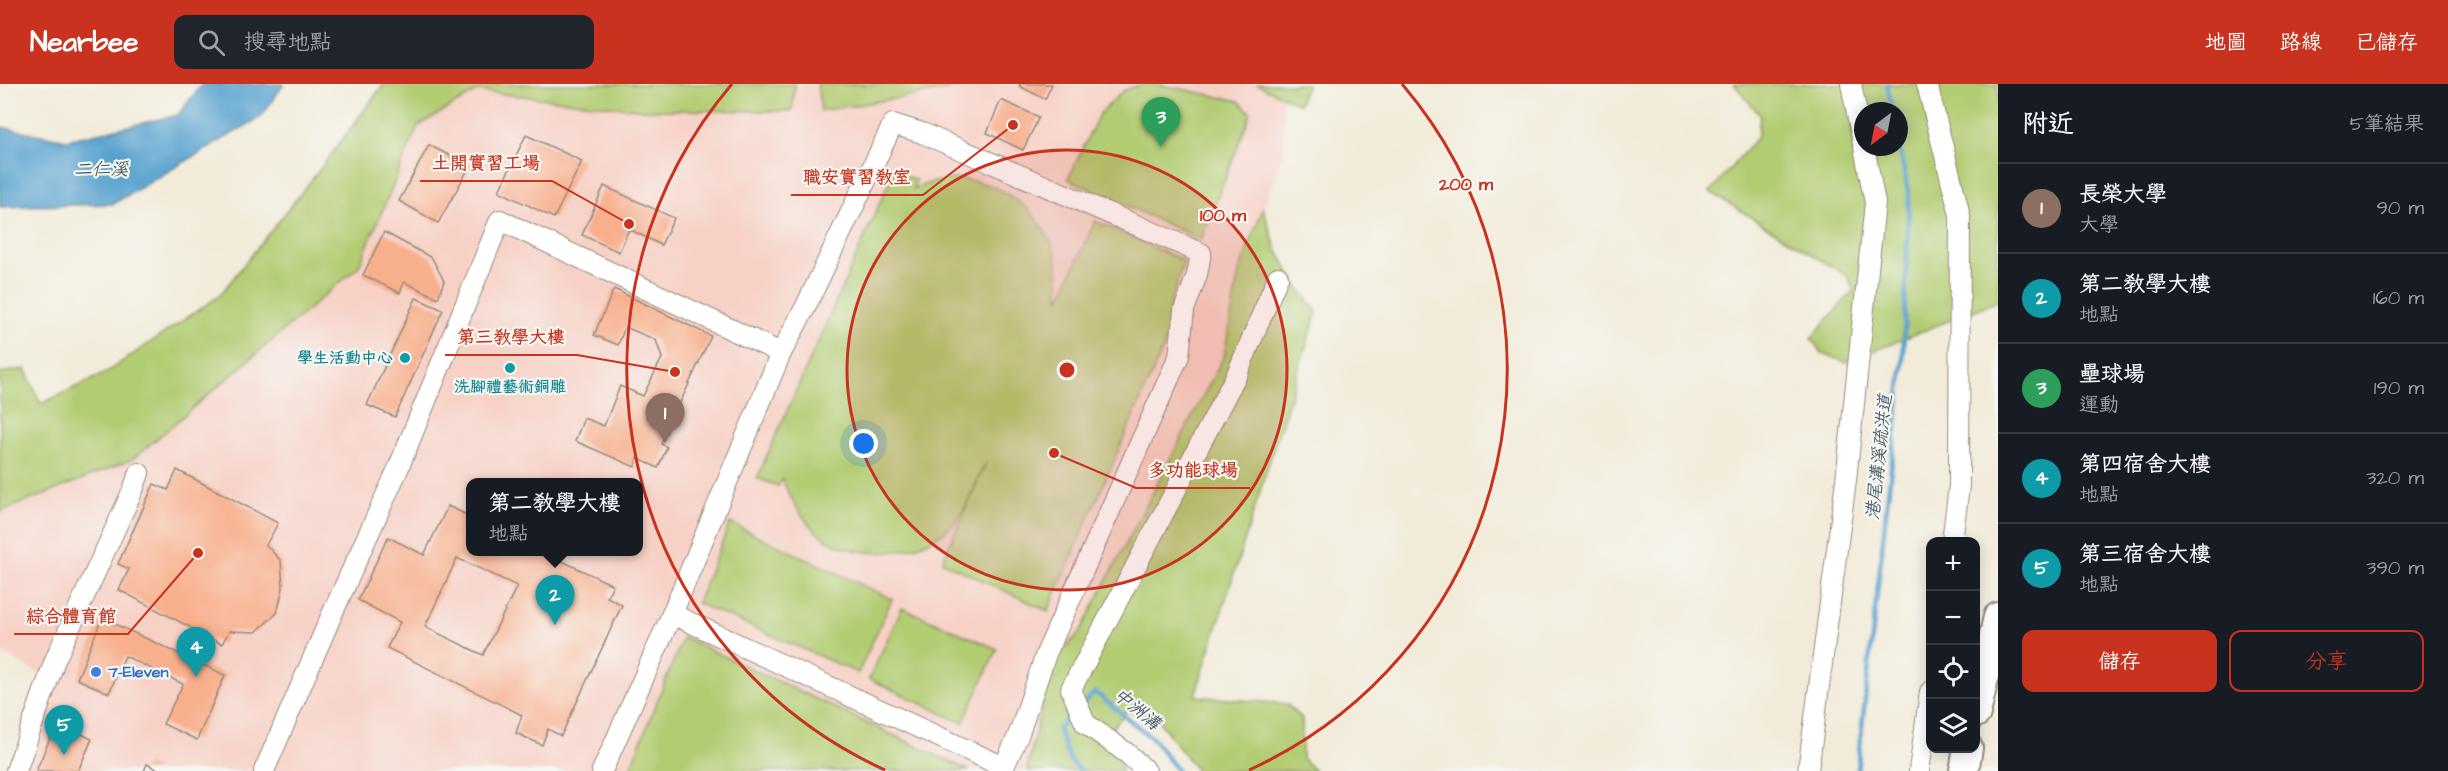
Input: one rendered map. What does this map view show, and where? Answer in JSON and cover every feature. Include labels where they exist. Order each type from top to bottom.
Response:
[{"type":"highway","points":[[1979,699],[1998,617]]},
{"type":"highway","points":[[1964,771],[1967,753]]},
{"type":"lane","points":[[1851,84],[1855,102]]},
{"type":"lane","points":[[1927,84],[1960,215],[1959,486],[1953,537]]},
{"type":"lane","points":[[602,771],[672,614],[782,352],[806,308],[893,124],[922,134],[1201,253],[1197,275],[1184,310],[1179,356],[1046,654],[1018,736],[1003,769],[672,614]]},
{"type":"lane","points":[[1808,771],[1846,480],[1875,202],[1865,156]]},
{"type":"lane","points":[[264,771],[398,470],[500,220],[782,352]]},
{"type":"lane","points":[[1146,771],[1128,754],[1084,723],[1071,689],[1237,374],[1278,277]]},
{"type":"lane","points":[[16,771],[55,660],[134,490],[139,473]]},
{"type":"lane","points":[[1919,771],[1929,699]]},
{"type":"shaded area","points":[[438,84],[820,84],[946,90],[957,84],[1256,84],[1283,97],[1284,152],[1239,272],[1224,356],[1079,635],[1053,659],[1027,767],[1029,771],[9,771],[53,681],[0,652],[0,512],[133,459],[418,126]]},
{"type":"green space","points":[[384,84],[795,84],[792,111],[645,110],[477,91],[418,126],[359,266],[133,459],[0,512],[0,373],[25,369],[41,404],[105,373],[219,296],[321,168]]},
{"type":"green space","points":[[817,84],[957,84],[946,90],[821,111]]},
{"type":"green space","points":[[1141,84],[1157,84],[1239,101],[1251,113],[1201,240],[1068,179],[1099,115],[1123,91]]},
{"type":"green space","points":[[1256,84],[1307,84],[1299,104]]},
{"type":"green space","points":[[1734,84],[1998,84],[1998,301],[1846,362],[1822,354],[1811,338],[1854,290],[1847,276],[1710,192],[1758,136],[1760,115]]},
{"type":"green space","points":[[894,171],[916,180],[913,189],[943,180],[969,180],[1013,197],[1036,218],[1052,245],[1058,272],[1059,300],[1095,221],[1184,261],[1171,302],[1165,344],[1048,611],[942,562],[986,463],[962,514],[944,532],[909,549],[889,552],[851,549],[833,543],[806,521],[782,479],[778,486],[757,478]]},
{"type":"green space","points":[[1263,208],[1276,248],[1296,284],[1317,312],[1195,696],[1286,704],[1302,718],[1302,758],[1315,771],[1197,771],[1158,720],[1128,710],[1112,728],[1122,771],[1029,771],[1027,768],[1053,659],[1079,634],[1224,356],[1239,272]]},
{"type":"green space","points":[[730,523],[892,599],[858,673],[697,603]]},
{"type":"green space","points":[[902,608],[997,649],[963,723],[869,679]]},
{"type":"green space","points":[[683,637],[970,771],[629,771]]},
{"type":"water","name":"二仁溪","points":[[202,84],[284,84],[261,117],[113,204],[0,207],[0,127],[67,140],[178,115]]},
{"type":"building","points":[[1020,84],[1052,84],[1045,99],[1019,86]]},
{"type":"building","points":[[1001,100],[1039,117],[1023,150],[987,133]]},
{"type":"building","points":[[526,135],[582,161],[554,218],[499,191]]},
{"type":"building","points":[[429,145],[470,166],[438,223],[399,201]]},
{"type":"building","points":[[604,186],[674,218],[661,245],[629,229],[619,252],[582,235]]},
{"type":"building","points":[[384,232],[432,258],[444,281],[438,298],[404,282],[400,293],[363,275]]},
{"type":"building","points":[[614,289],[711,336],[661,444],[667,447],[658,468],[637,458],[635,467],[575,441],[584,418],[604,426],[620,386],[643,396],[662,358],[656,340],[625,327],[618,345],[594,335]]},
{"type":"building","name":"學生活動中心","points":[[416,298],[443,310],[395,417],[367,405]]},
{"type":"building","points":[[177,470],[278,523],[266,545],[281,561],[283,588],[277,613],[256,632],[229,631],[222,644],[119,590],[129,569],[118,564],[154,484],[168,490]]},
{"type":"building","points":[[448,506],[466,515],[466,556],[551,556],[613,585],[607,597],[622,605],[561,736],[548,729],[542,745],[516,733],[522,715],[387,648],[400,622],[358,600],[388,537],[424,555]],"holes":[[[457,558],[517,586],[483,655],[425,627]]]},
{"type":"building","points":[[102,618],[225,675],[197,740],[163,724],[183,684],[125,656],[109,693],[77,679]]},
{"type":"building","points":[[57,722],[92,739],[78,771],[36,771]]},
{"type":"building","points":[[147,764],[160,771],[144,771]]},
{"type":"waterway","name":"港尾溝溪疏洪道","points":[[1887,84],[1890,102]]},
{"type":"waterway","name":"港尾溝溪疏洪道","points":[[1857,771],[1903,362],[1909,196],[1901,156]]},
{"type":"waterway","name":"中洲溝","points":[[1083,704],[1095,692],[1153,739],[1178,771]]},
{"type":"waterway","name":"中洲溝","points":[[1075,712],[1058,729],[1070,761],[1081,771]]},
{"type":"place","name":"職安實習教室","points":[[1013,125]]},
{"type":"place","name":"壘球場","points":[[1161,147]]},
{"type":"place","name":"土開實習工場","points":[[629,224]]},
{"type":"place","name":"學生活動中心","points":[[405,358]]},
{"type":"place","name":"洗腳禮藝術銅雕","points":[[510,368]]},
{"type":"place","name":"第三教學大樓","points":[[675,372]]},
{"type":"place","name":"長榮大學","points":[[665,443]]},
{"type":"place","name":"多功能球場","points":[[1054,453]]},
{"type":"place","name":"綜合體育館","points":[[198,553]]},
{"type":"place","name":"第二教學大樓","points":[[555,625]]},
{"type":"place","name":"7-Eleven","points":[[96,672]]},
{"type":"place","name":"第四宿舍大樓","points":[[196,677]]},
{"type":"place","name":"第三宿舍大樓","points":[[64,755]]}]
